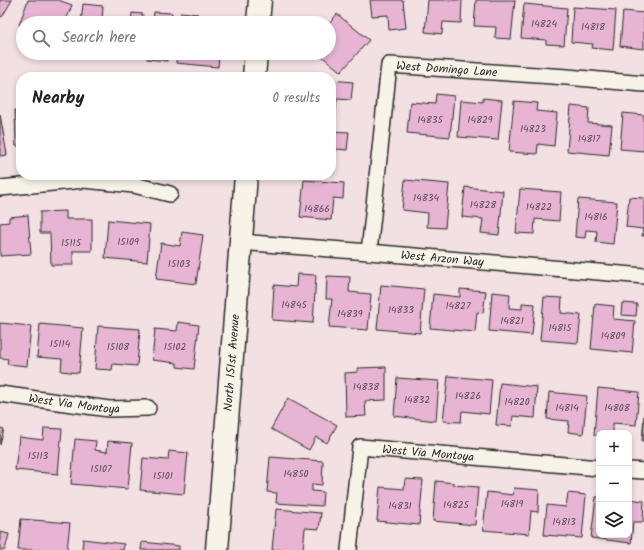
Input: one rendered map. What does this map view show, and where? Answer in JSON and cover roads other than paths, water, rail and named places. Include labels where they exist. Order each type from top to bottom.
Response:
[{"type":"street","points":[[259,16],[260,0]]},
{"type":"street","points":[[254,72],[255,60]]},
{"type":"street","name":"West Domingo Lane","points":[[369,252],[389,65],[567,77],[644,84]]},
{"type":"street","points":[[0,188],[5,186],[84,180],[134,185],[170,194]]},
{"type":"street","name":"North 151st Avenue","points":[[217,550],[246,180]]},
{"type":"street","name":"West Arzon Way","points":[[240,242],[644,276]]},
{"type":"street","name":"West Via Montoya","points":[[0,394],[109,408],[148,408]]},
{"type":"street","name":"West Via Montoya","points":[[349,550],[360,447],[596,468]]},
{"type":"street","points":[[632,470],[644,471]]}]
